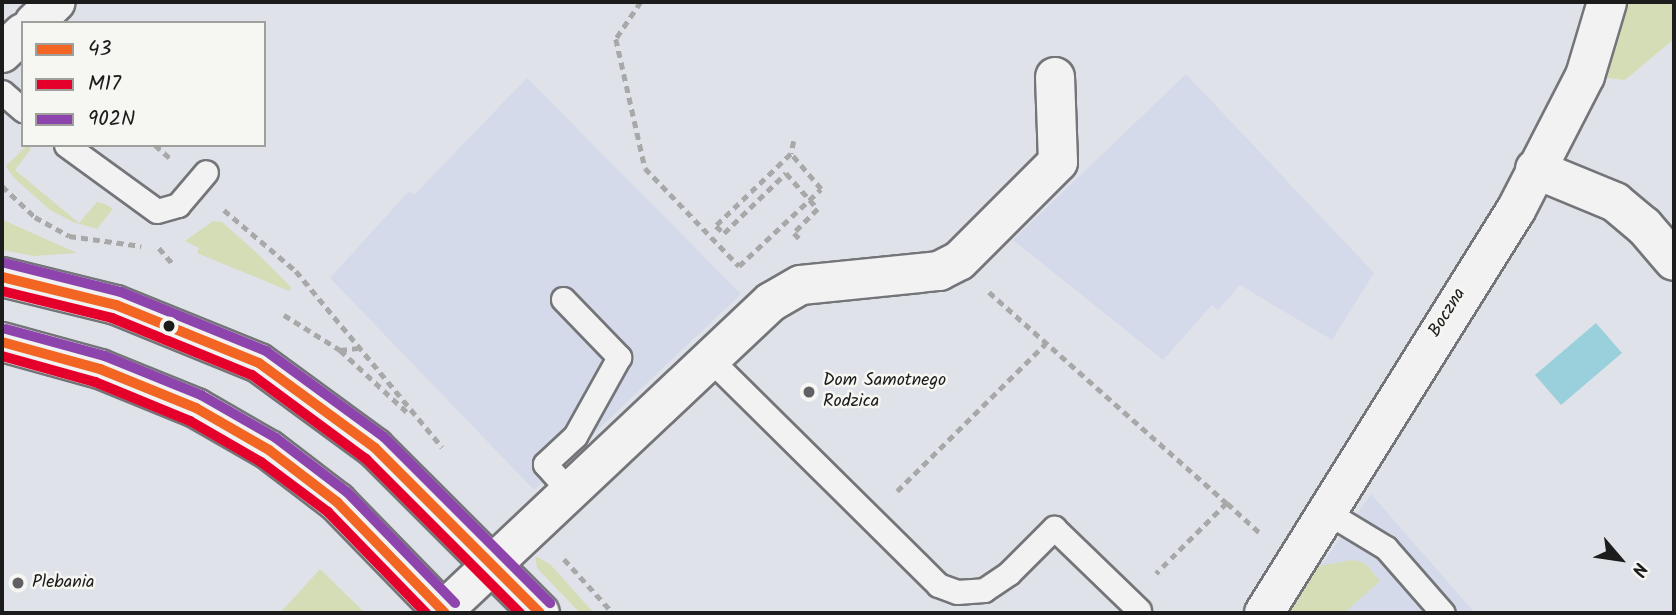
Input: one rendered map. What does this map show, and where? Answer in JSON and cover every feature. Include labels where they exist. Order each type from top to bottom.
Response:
[{"type":"street","points":[[36,21],[56,2]]},
{"type":"street","name":"Boczna","points":[[1264,613],[1516,210],[1535,169],[1586,76],[1607,2]]},
{"type":"street","points":[[2,53],[21,35]]},
{"type":"street","points":[[2,342],[100,369],[196,408],[269,450],[337,502],[444,612],[771,302],[801,285],[939,271],[959,261],[1058,162],[1055,77]]},
{"type":"street","points":[[1535,169],[1615,202],[1644,226],[1674,261]]},
{"type":"street","points":[[2,277],[116,305],[259,363],[374,448],[540,613]]},
{"type":"lane","points":[[2,92],[21,108]]},
{"type":"lane","points":[[69,147],[157,211],[178,205],[206,172]]},
{"type":"lane","points":[[563,299],[619,357],[575,436],[545,464],[570,492]]},
{"type":"lane","points":[[711,360],[938,585],[957,592],[984,590],[1009,573],[1055,528],[1139,610]]},
{"type":"lane","points":[[1325,512],[1386,548],[1443,613]]},
{"type":"path","points":[[642,2],[615,39],[645,168],[739,266],[821,189],[791,154]]},
{"type":"path","points":[[794,141],[791,154],[716,226],[724,233],[786,173],[809,199]]},
{"type":"path","points":[[157,245],[172,263]]},
{"type":"path","points":[[959,261],[1045,344],[1227,503],[1143,587],[1139,610]]},
{"type":"path","points":[[284,315],[340,350],[439,442]]},
{"type":"path","points":[[909,480],[1045,344]]},
{"type":"path","points":[[340,350],[359,347]]},
{"type":"shaded area","points":[[1186,74],[1374,273],[1332,340],[1240,285],[1218,310],[1212,305],[1163,360],[1013,240]]},
{"type":"shaded area","points":[[527,78],[741,294],[534,490],[330,278],[409,191],[414,195]]},
{"type":"shaded area","points":[[1371,494],[1475,613],[1288,613]]},
{"type":"green space","points":[[1626,2],[1674,2],[1674,39],[1625,80],[1607,78]]},
{"type":"green space","points":[[25,147],[29,147],[31,149],[15,170],[79,223],[97,202],[113,209],[97,229],[73,222],[50,210],[13,177],[6,166]]},
{"type":"green space","points":[[2,220],[77,253],[34,256],[2,250]]},
{"type":"green space","points":[[213,221],[222,222],[258,254],[291,287],[289,291],[197,253],[199,248],[185,241]]},
{"type":"green space","points":[[535,556],[550,564],[594,613],[580,613],[537,568]]},
{"type":"green space","points":[[1352,560],[1365,563],[1380,581],[1344,613],[1288,613],[1318,566]]},
{"type":"green space","points":[[320,569],[365,613],[280,613]]},
{"type":"water","points":[[1596,323],[1622,353],[1561,405],[1535,375]]},
{"type":"transit line","name":"902N","points":[[5,263],[121,292],[266,351],[384,437],[550,603]]},
{"type":"transit line","name":"43","points":[[2,277],[116,305],[259,363],[375,448],[540,613]]},
{"type":"transit line","name":"M17","points":[[2,291],[112,318],[252,375],[366,459],[520,613]]},
{"type":"transit line","name":"902N","points":[[6,329],[105,356],[201,395],[276,438],[347,492],[455,603]]},
{"type":"transit line","name":"43","points":[[2,342],[100,369],[196,408],[269,450],[337,502],[445,613]]},
{"type":"transit line","name":"M17","points":[[2,356],[95,382],[190,421],[261,462],[328,512],[426,613]]},
{"type":"place","name":"Dom Samotnego Rodzica","points":[[809,392]]},
{"type":"place","name":"Plebania","points":[[18,583]]}]
